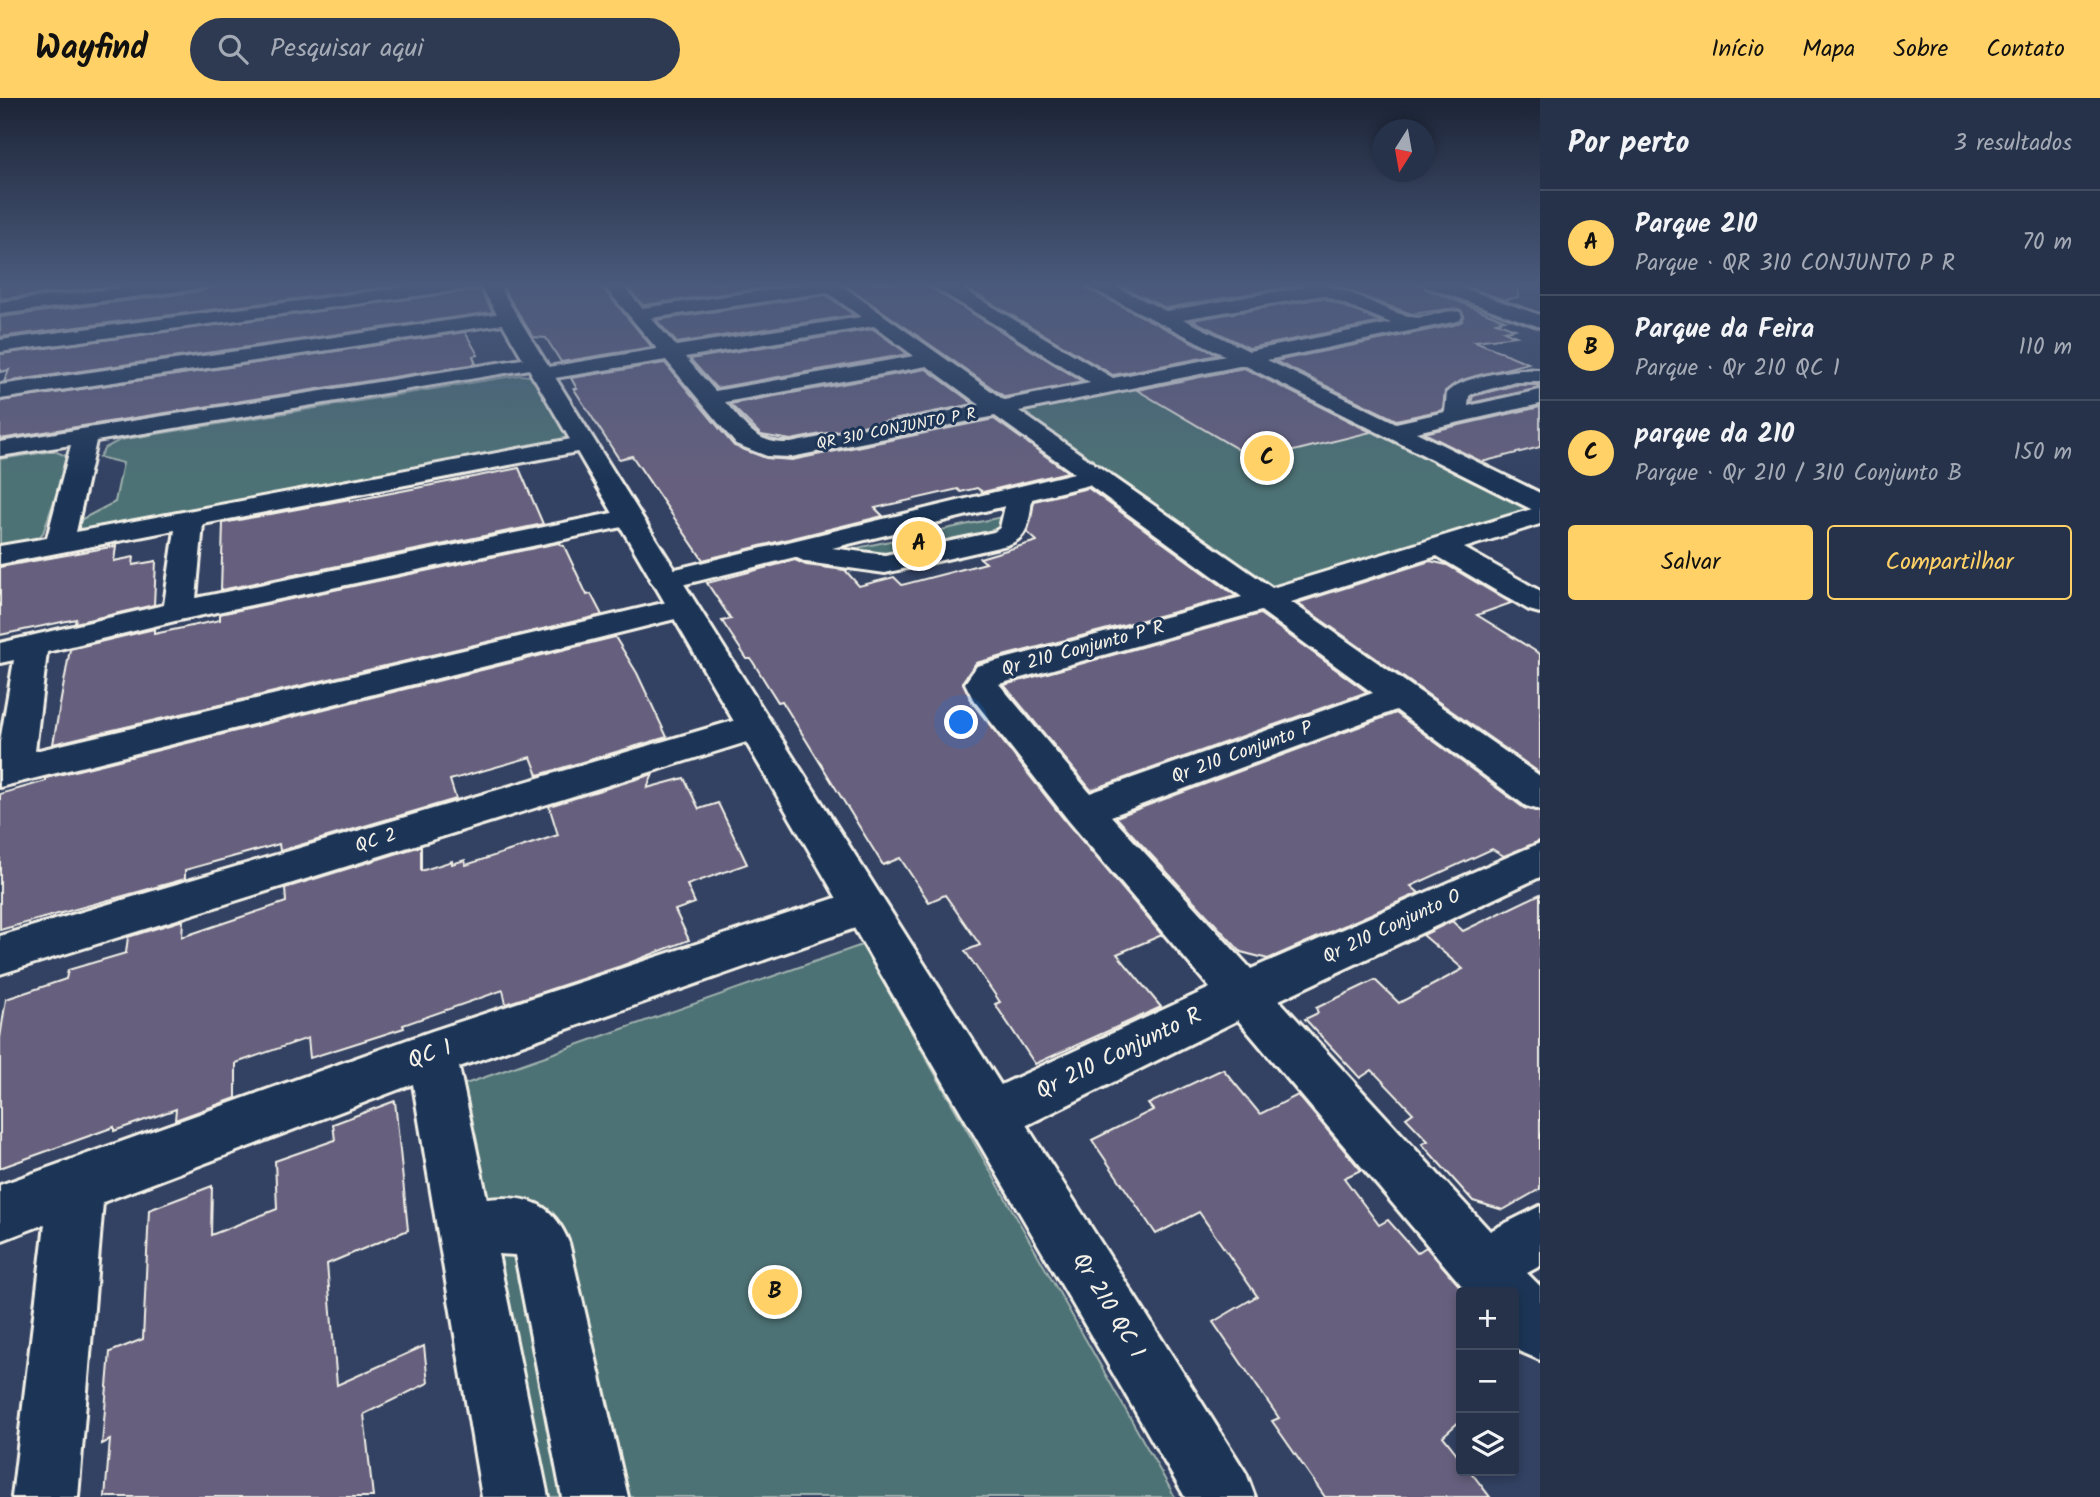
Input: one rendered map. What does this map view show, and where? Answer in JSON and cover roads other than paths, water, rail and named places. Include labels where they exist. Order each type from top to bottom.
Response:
[{"type":"street","points":[[96,378],[105,348]]},
{"type":"street","points":[[0,392],[302,348]]},
{"type":"street","name":"Qr 210 QC 1","points":[[527,348],[753,727],[993,1115],[1222,1497]]},
{"type":"street","name":"QR 310 CONJUNTO P R","points":[[669,348],[744,439],[755,446],[774,451],[791,450],[1298,348]]},
{"type":"street","points":[[0,449],[197,417],[696,348]]},
{"type":"street","points":[[916,348],[1540,796]]},
{"type":"street","points":[[1048,348],[1109,385]]},
{"type":"street","points":[[1062,357],[1064,348]]},
{"type":"street","points":[[1229,348],[1540,503]]},
{"type":"street","points":[[712,398],[931,359]]},
{"type":"street","points":[[197,417],[198,364]]},
{"type":"street","points":[[1456,418],[1458,393],[1464,388],[1515,376],[1540,376]]},
{"type":"street","points":[[1395,430],[1540,397]]},
{"type":"street","points":[[59,544],[86,434]]},
{"type":"street","points":[[0,555],[582,444]]},
{"type":"street","points":[[627,517],[179,611],[16,649],[7,771],[673,594],[786,550],[1094,476]]},
{"type":"street","points":[[786,550],[886,564],[989,541],[1013,532],[1020,495]]},
{"type":"street","name":"Qr 210 Conjunto P R","points":[[1501,1287],[1083,811],[985,691],[983,679],[989,674],[1266,600],[1540,515]]},
{"type":"street","points":[[179,611],[190,520]]},
{"type":"street","points":[[1439,545],[1536,606]]},
{"type":"street","name":"Qr 210 Conjunto P","points":[[1083,811],[1401,696]]},
{"type":"street","name":"QC 2","points":[[0,955],[753,727]]},
{"type":"street","name":"Qr 210 Conjunto O","points":[[1245,994],[1540,859]]},
{"type":"street","name":"QC 1","points":[[0,1213],[432,1054],[863,907]]},
{"type":"street","name":"Qr 210 Conjunto R","points":[[993,1115],[1245,994]]},
{"type":"street","points":[[432,1054],[515,1497]]},
{"type":"street","points":[[45,1497],[77,1184]]},
{"type":"street","points":[[465,1229],[524,1227],[536,1234],[541,1243],[595,1497]]},
{"type":"street","points":[[1501,1287],[1540,1234]]},
{"type":"street","name":"Qr 210 Conjunto P R","points":[[1519,1307],[1540,1330]]},
{"type":"place","name":"parque da 210","points":[[1267,458]]},
{"type":"place","name":"Parque 210","points":[[919,544]]},
{"type":"place","name":"Parque da Feira","points":[[775,1292]]}]
